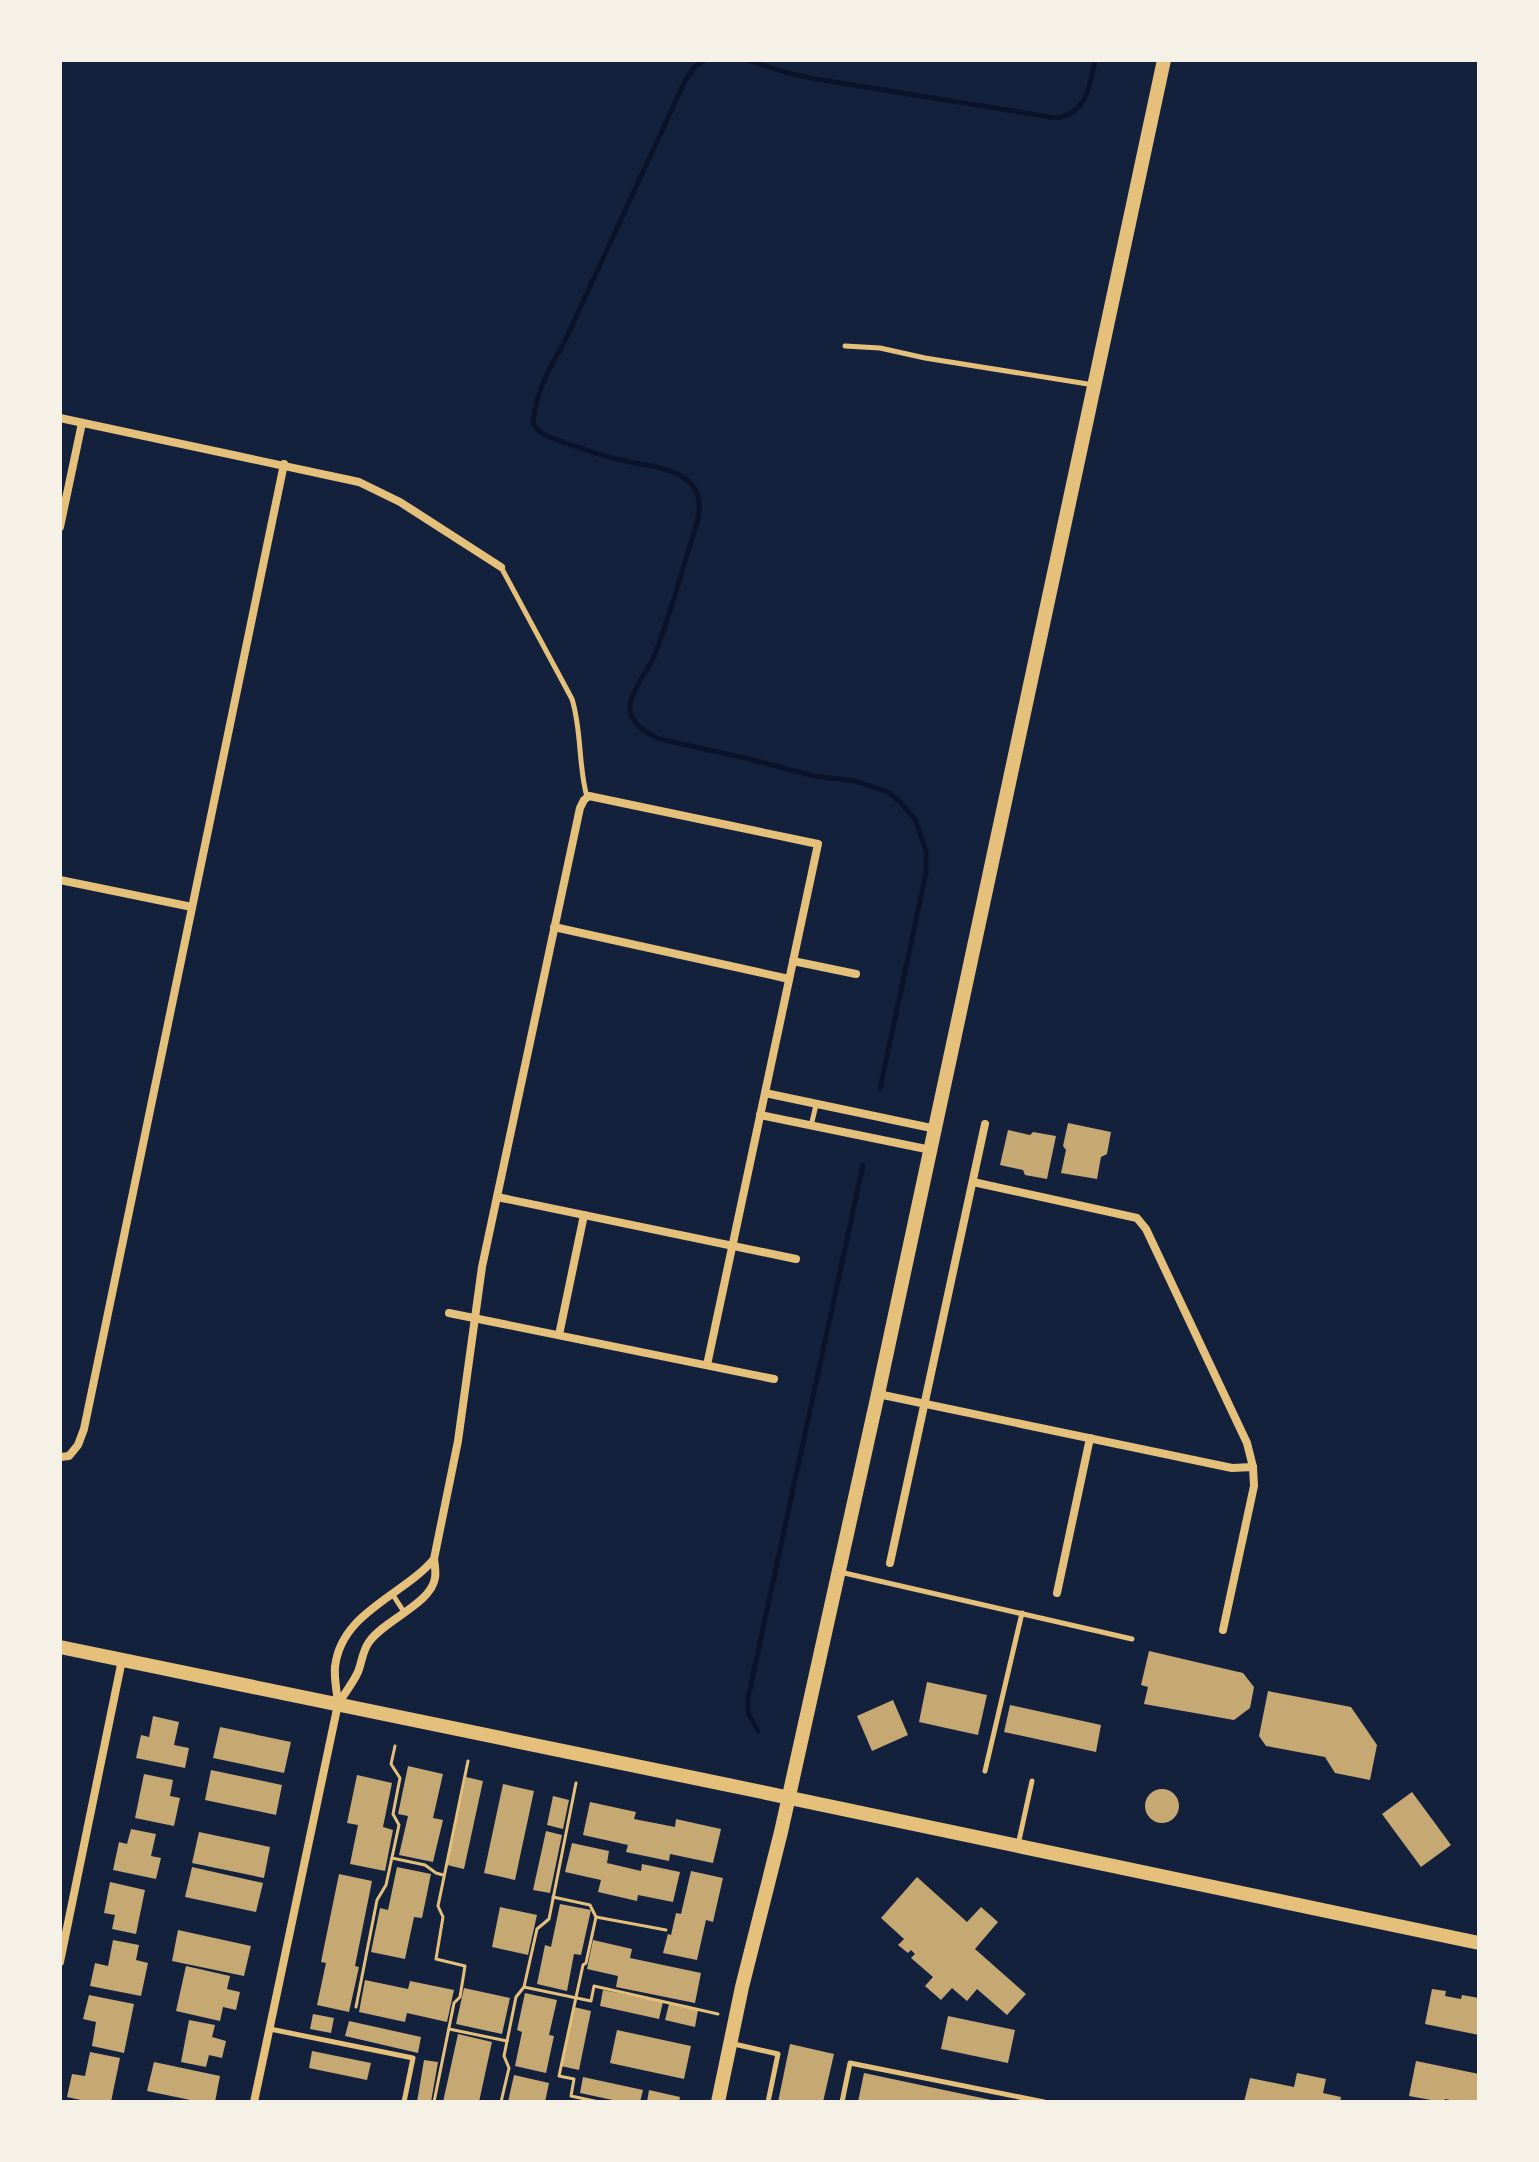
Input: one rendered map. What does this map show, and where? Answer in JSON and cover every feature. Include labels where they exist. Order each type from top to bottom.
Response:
[{"type":"main road","points":[[718,2102],[789,1798],[936,1129],[1164,60]]},
{"type":"main road","points":[[60,1647],[1479,1943]]},
{"type":"street","points":[[60,418],[349,479],[400,502],[501,567]]},
{"type":"street","points":[[60,527],[82,423]]},
{"type":"street","points":[[65,1456],[78,1445],[84,1429],[284,464]]},
{"type":"street","points":[[338,1704],[358,1672],[367,1645],[380,1629],[424,1597],[432,1588],[436,1574],[434,1559],[458,1441],[482,1267],[580,808],[587,797],[818,844],[707,1365]]},
{"type":"street","points":[[60,880],[192,907]]},
{"type":"street","points":[[554,927],[789,979]]},
{"type":"street","points":[[793,961],[856,974]]},
{"type":"street","points":[[765,1093],[936,1129]]},
{"type":"street","points":[[760,1115],[931,1150]]},
{"type":"street","points":[[890,1563],[985,1124]]},
{"type":"street","points":[[973,1182],[1137,1218],[1146,1229],[1247,1443],[1253,1467],[1254,1486],[1223,1630]]},
{"type":"street","points":[[497,1197],[796,1259]]},
{"type":"street","points":[[559,1335],[584,1215]]},
{"type":"street","points":[[449,1313],[774,1379]]},
{"type":"street","points":[[878,1394],[1232,1468],[1253,1467]]},
{"type":"street","points":[[1057,1593],[1090,1438]]},
{"type":"street","points":[[254,2102],[338,1704],[335,1668],[342,1644],[362,1617],[413,1580],[434,1559]]},
{"type":"street","points":[[60,1962],[122,1660]]},
{"type":"lane","points":[[845,346],[880,348],[1095,385]]},
{"type":"lane","points":[[501,567],[572,699],[587,797]]},
{"type":"lane","points":[[811,1126],[816,1104]]},
{"type":"lane","points":[[839,1572],[1132,1639]]},
{"type":"lane","points":[[393,1595],[404,1612]]},
{"type":"lane","points":[[985,1771],[1022,1613]]},
{"type":"lane","points":[[1017,1846],[1032,1781]]},
{"type":"lane","points":[[269,2029],[413,2058],[404,2102]]},
{"type":"lane","points":[[730,2043],[778,2054],[768,2102]]},
{"type":"lane","points":[[842,2102],[850,2063],[1044,2102]]},
{"type":"path","points":[[356,2007],[377,1900],[386,1885],[399,1825],[393,1814],[400,1778],[391,1764],[395,1746]]},
{"type":"path","points":[[434,2102],[454,2003],[460,1997],[465,1966],[436,1959],[443,1917],[438,1906],[443,1875],[468,1761]]},
{"type":"path","points":[[501,2102],[509,2068],[504,2056],[516,1997],[524,1987],[537,1929],[549,1919],[576,1783]]},
{"type":"path","points":[[392,1858],[425,1865],[443,1875]]},
{"type":"path","points":[[553,1897],[590,1905],[596,1917],[559,2076],[574,2079],[571,2096],[599,2102]]},
{"type":"path","points":[[596,1917],[666,1930]]},
{"type":"path","points":[[524,1987],[591,2001],[594,1986],[718,2014]]},
{"type":"path","points":[[449,2029],[507,2041]]},
{"type":"building","points":[[1068,1123],[1111,1132],[1107,1154],[1101,1157],[1097,1179],[1061,1173]]},
{"type":"building","points":[[1008,1130],[1056,1136],[1047,1179],[1025,1175],[1023,1170],[1000,1165]]},
{"type":"building","points":[[1149,1651],[1243,1673],[1254,1687],[1250,1708],[1234,1720],[1144,1704],[1148,1687],[1141,1685]]},
{"type":"building","points":[[927,1682],[987,1695],[978,1735],[919,1722]]},
{"type":"building","points":[[1268,1691],[1351,1707],[1377,1745],[1370,1780],[1335,1773],[1325,1757],[1266,1746],[1259,1736]]},
{"type":"building","points":[[893,1700],[908,1735],[872,1751],[857,1716]]},
{"type":"building","points":[[1010,1705],[1101,1725],[1096,1752],[1004,1732]]},
{"type":"building","points":[[153,1716],[179,1722],[174,1745],[189,1748],[185,1768],[136,1758],[141,1735],[149,1737]]},
{"type":"building","points":[[220,1727],[291,1742],[284,1773],[213,1758]]},
{"type":"building","points":[[408,1766],[443,1774],[433,1818],[443,1820],[433,1862],[399,1855],[408,1816],[398,1814]]},
{"type":"building","points":[[211,1770],[282,1785],[276,1815],[205,1800]]},
{"type":"building","points":[[144,1774],[173,1780],[170,1796],[180,1798],[174,1826],[135,1818]]},
{"type":"building","points":[[357,1775],[392,1783],[383,1827],[393,1830],[385,1871],[350,1864],[358,1825],[347,1823]]},
{"type":"building","points":[[466,1777],[483,1781],[464,1869],[447,1865]]},
{"type":"building","points":[[503,1784],[534,1791],[515,1880],[484,1873]]},
{"type":"building","points":[[1162,1789],[1174,1794],[1179,1806],[1174,1818],[1162,1823],[1150,1818],[1145,1806],[1150,1794]]},
{"type":"building","points":[[1412,1792],[1451,1845],[1421,1867],[1382,1814]]},
{"type":"building","points":[[553,1796],[569,1800],[563,1829],[547,1825]]},
{"type":"building","points":[[590,1802],[636,1812],[634,1819],[675,1827],[676,1819],[721,1829],[713,1863],[670,1854],[669,1861],[626,1852],[628,1845],[583,1835]]},
{"type":"building","points":[[131,1829],[156,1834],[151,1856],[161,1858],[156,1879],[113,1870],[119,1842],[127,1844]]},
{"type":"building","points":[[546,1831],[562,1835],[550,1893],[533,1890]]},
{"type":"building","points":[[199,1832],[270,1847],[264,1878],[192,1863]]},
{"type":"building","points":[[572,1843],[609,1851],[607,1863],[641,1871],[642,1864],[680,1872],[673,1902],[638,1895],[637,1901],[598,1892],[601,1880],[565,1872]]},
{"type":"building","points":[[192,1867],[263,1883],[256,1912],[185,1897]]},
{"type":"building","points":[[397,1867],[431,1874],[422,1918],[414,1917],[405,1959],[371,1952],[380,1908],[388,1910]]},
{"type":"building","points":[[691,1871],[723,1878],[713,1922],[706,1920],[697,1960],[663,1953],[676,1913],[681,1914]]},
{"type":"building","points":[[339,1874],[372,1881],[349,2012],[317,2005],[326,1963],[321,1962]]},
{"type":"building","points":[[917,1877],[967,1922],[981,1907],[998,1922],[975,1949],[1026,1994],[1007,2015],[977,1989],[967,2001],[952,1988],[941,2000],[925,1986],[933,1977],[911,1958],[915,1954],[911,1950],[908,1953],[898,1945],[904,1939],[881,1918]]},
{"type":"building","points":[[110,1882],[145,1890],[136,1934],[112,1929],[115,1915],[104,1913]]},
{"type":"building","points":[[560,1904],[591,1910],[581,1955],[574,1954],[567,1991],[537,1984],[545,1945],[551,1947]]},
{"type":"building","points":[[500,1907],[537,1915],[528,1955],[492,1947]]},
{"type":"building","points":[[178,1930],[251,1946],[244,1976],[172,1961]]},
{"type":"building","points":[[113,1940],[139,1945],[136,1960],[148,1963],[141,1996],[90,1986],[95,1963],[108,1966]]},
{"type":"building","points":[[593,1940],[632,1949],[630,1958],[701,1973],[695,2003],[616,1987],[618,1976],[587,1969]]},
{"type":"building","points":[[186,1966],[230,1976],[227,1989],[240,1992],[236,2010],[223,2007],[220,2021],[176,2011]]},
{"type":"building","points":[[365,1980],[408,1989],[410,1981],[454,1990],[447,2022],[407,2013],[405,2022],[359,2012]]},
{"type":"building","points":[[464,1988],[510,1998],[502,2034],[456,2024]]},
{"type":"building","points":[[1432,1989],[1446,1991],[1445,1996],[1479,1998],[1479,2035],[1425,2024]]},
{"type":"building","points":[[603,1990],[663,2002],[659,2019],[600,2006]]},
{"type":"building","points":[[525,1993],[557,2000],[549,2035],[554,2036],[546,2073],[515,2066],[522,2032],[517,2030]]},
{"type":"building","points":[[89,1995],[134,2004],[124,2053],[92,2046],[96,2022],[83,2019]]},
{"type":"building","points":[[669,2004],[698,2010],[695,2027],[665,2020]]},
{"type":"building","points":[[574,2007],[591,2011],[579,2070],[561,2066]]},
{"type":"building","points":[[313,2014],[334,2018],[331,2033],[310,2029]]},
{"type":"building","points":[[948,2016],[1015,2030],[1008,2063],[941,2049]]},
{"type":"building","points":[[189,2020],[215,2025],[212,2037],[226,2041],[222,2058],[209,2055],[206,2067],[181,2062]]},
{"type":"building","points":[[349,2021],[421,2037],[418,2053],[345,2036]]},
{"type":"building","points":[[617,2030],[691,2046],[684,2079],[610,2063]]},
{"type":"building","points":[[458,2034],[492,2042],[479,2102],[443,2102]]},
{"type":"building","points":[[790,2044],[834,2054],[823,2102],[778,2102]]},
{"type":"building","points":[[312,2051],[371,2063],[367,2080],[309,2068]]},
{"type":"building","points":[[90,2052],[120,2058],[111,2102],[67,2097],[72,2074],[85,2076]]},
{"type":"building","points":[[424,2060],[438,2062],[431,2102],[417,2102]]},
{"type":"building","points":[[1416,2061],[1479,2074],[1479,2102],[1445,2099],[1442,2102],[1409,2096]]},
{"type":"building","points":[[154,2062],[220,2076],[215,2102],[147,2091]]},
{"type":"building","points":[[864,2073],[996,2101],[996,2102],[858,2102]]},
{"type":"building","points":[[1297,2073],[1326,2079],[1323,2093],[1341,2097],[1340,2102],[1244,2102],[1250,2078],[1294,2087]]},
{"type":"building","points":[[514,2075],[549,2083],[545,2102],[508,2102]]},
{"type":"building","points":[[583,2077],[643,2090],[640,2102],[622,2102],[580,2093]]},
{"type":"building","points":[[649,2090],[680,2097],[679,2102],[647,2102]]},
{"type":"waterway","points":[[705,60],[695,66],[685,81],[543,383],[533,423],[542,433],[554,439],[603,456],[675,473],[695,489],[699,502],[698,519],[678,587],[655,654],[630,704],[631,715],[637,724],[660,739],[814,776],[855,781],[888,792],[915,819],[926,851],[926,873],[880,1089]]},
{"type":"waterway","points":[[747,60],[816,79],[1056,118],[1075,111],[1081,105],[1095,60]]},
{"type":"waterway","points":[[758,1731],[748,1713],[748,1698],[863,1165]]}]
